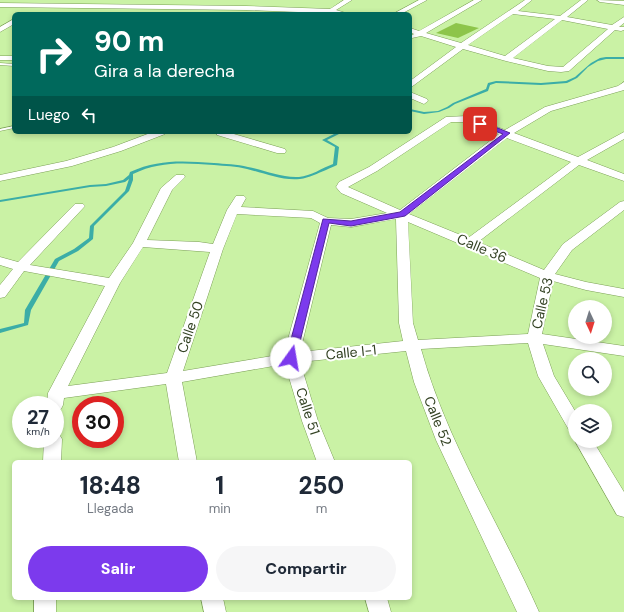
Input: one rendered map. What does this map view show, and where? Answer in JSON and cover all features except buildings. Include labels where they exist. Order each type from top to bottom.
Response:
[{"type":"street","points":[[0,4],[6,0]]},
{"type":"street","points":[[28,12],[46,0]]},
{"type":"street","points":[[70,12],[87,0]]},
{"type":"street","points":[[115,12],[129,0]]},
{"type":"street","points":[[154,12],[168,0]]},
{"type":"street","points":[[198,12],[213,0]]},
{"type":"street","points":[[242,12],[252,0]]},
{"type":"street","points":[[285,12],[293,0]]},
{"type":"street","points":[[332,9],[333,0]]},
{"type":"street","points":[[332,9],[349,0]]},
{"type":"street","points":[[400,12],[424,0]]},
{"type":"street","points":[[412,38],[479,0]]},
{"type":"street","points":[[412,84],[462,46],[530,0]]},
{"type":"street","points":[[506,58],[585,0]]},
{"type":"street","points":[[600,0],[624,3]]},
{"type":"street","points":[[0,4],[77,7],[246,8],[285,12],[332,9],[340,12]]},
{"type":"street","points":[[512,12],[561,18],[624,30]]},
{"type":"street","points":[[412,31],[506,58],[553,69],[566,69],[624,18]]},
{"type":"street","points":[[0,30],[12,22]]},
{"type":"street","points":[[1,60],[12,52]]},
{"type":"street","points":[[1,60],[12,58]]},
{"type":"street","points":[[291,358],[326,221],[351,223],[402,214],[507,133],[548,109],[623,88]]},
{"type":"street","points":[[412,96],[424,101]]},
{"type":"street","name":"Calle 36","points":[[507,133],[467,119],[449,119],[372,169],[343,184],[342,187],[344,191],[547,276],[586,286],[624,293]]},
{"type":"street","points":[[507,133],[624,178]]},
{"type":"street","points":[[0,178],[68,164],[117,149],[157,134]]},
{"type":"street","points":[[224,134],[281,151]]},
{"type":"street","points":[[241,139],[250,134]]},
{"type":"street","points":[[469,243],[578,161],[624,135]]},
{"type":"street","points":[[56,396],[113,283],[140,243],[167,188],[180,177]]},
{"type":"street","name":"Calle 50","points":[[188,460],[173,378],[217,249],[236,204],[313,215],[326,221]]},
{"type":"street","name":"Calle 53","points":[[568,414],[546,376],[534,338],[547,276],[567,247],[624,204]]},
{"type":"street","points":[[0,294],[20,267],[79,206]]},
{"type":"street","name":"Calle 52","points":[[402,214],[406,322],[422,382],[445,440],[528,612]]},
{"type":"street","points":[[140,243],[199,246],[217,249]]},
{"type":"street","points":[[0,261],[20,267],[113,283]]},
{"type":"street","name":"Calle I-1","points":[[64,397],[291,358],[412,345],[534,338],[624,351]]},
{"type":"street","name":"Calle 51","points":[[291,358],[310,421],[325,460]]},
{"type":"street","points":[[52,460],[53,448]]},
{"type":"street","points":[[588,448],[624,509]]},
{"type":"street","points":[[45,612],[46,600]]},
{"type":"street","points":[[212,600],[215,612]]},
{"type":"street","points":[[377,600],[380,612]]},
{"type":"lane","points":[[1,60],[12,64]]},
{"type":"lane","points":[[0,130],[12,127]]},
{"type":"green space","points":[[456,23],[479,28],[458,38],[436,33]]},
{"type":"waterway","points":[[412,110],[429,113],[443,110],[454,103],[487,90],[489,84],[496,82],[523,84],[567,82],[576,77],[596,61],[612,57],[624,58]]},
{"type":"waterway","points":[[131,175],[131,173],[151,165],[181,162],[236,166],[282,177],[301,178],[335,165],[337,147],[324,140],[337,134]]},
{"type":"waterway","points":[[0,201],[90,186],[106,185],[124,181],[131,175]]},
{"type":"waterway","points":[[0,331],[26,324],[28,310],[57,260],[76,250],[91,238],[92,226],[127,191],[131,180],[131,175]]},
{"type":"route","points":[[291,358],[326,221],[351,223],[402,214],[507,133],[480,124]]}]
